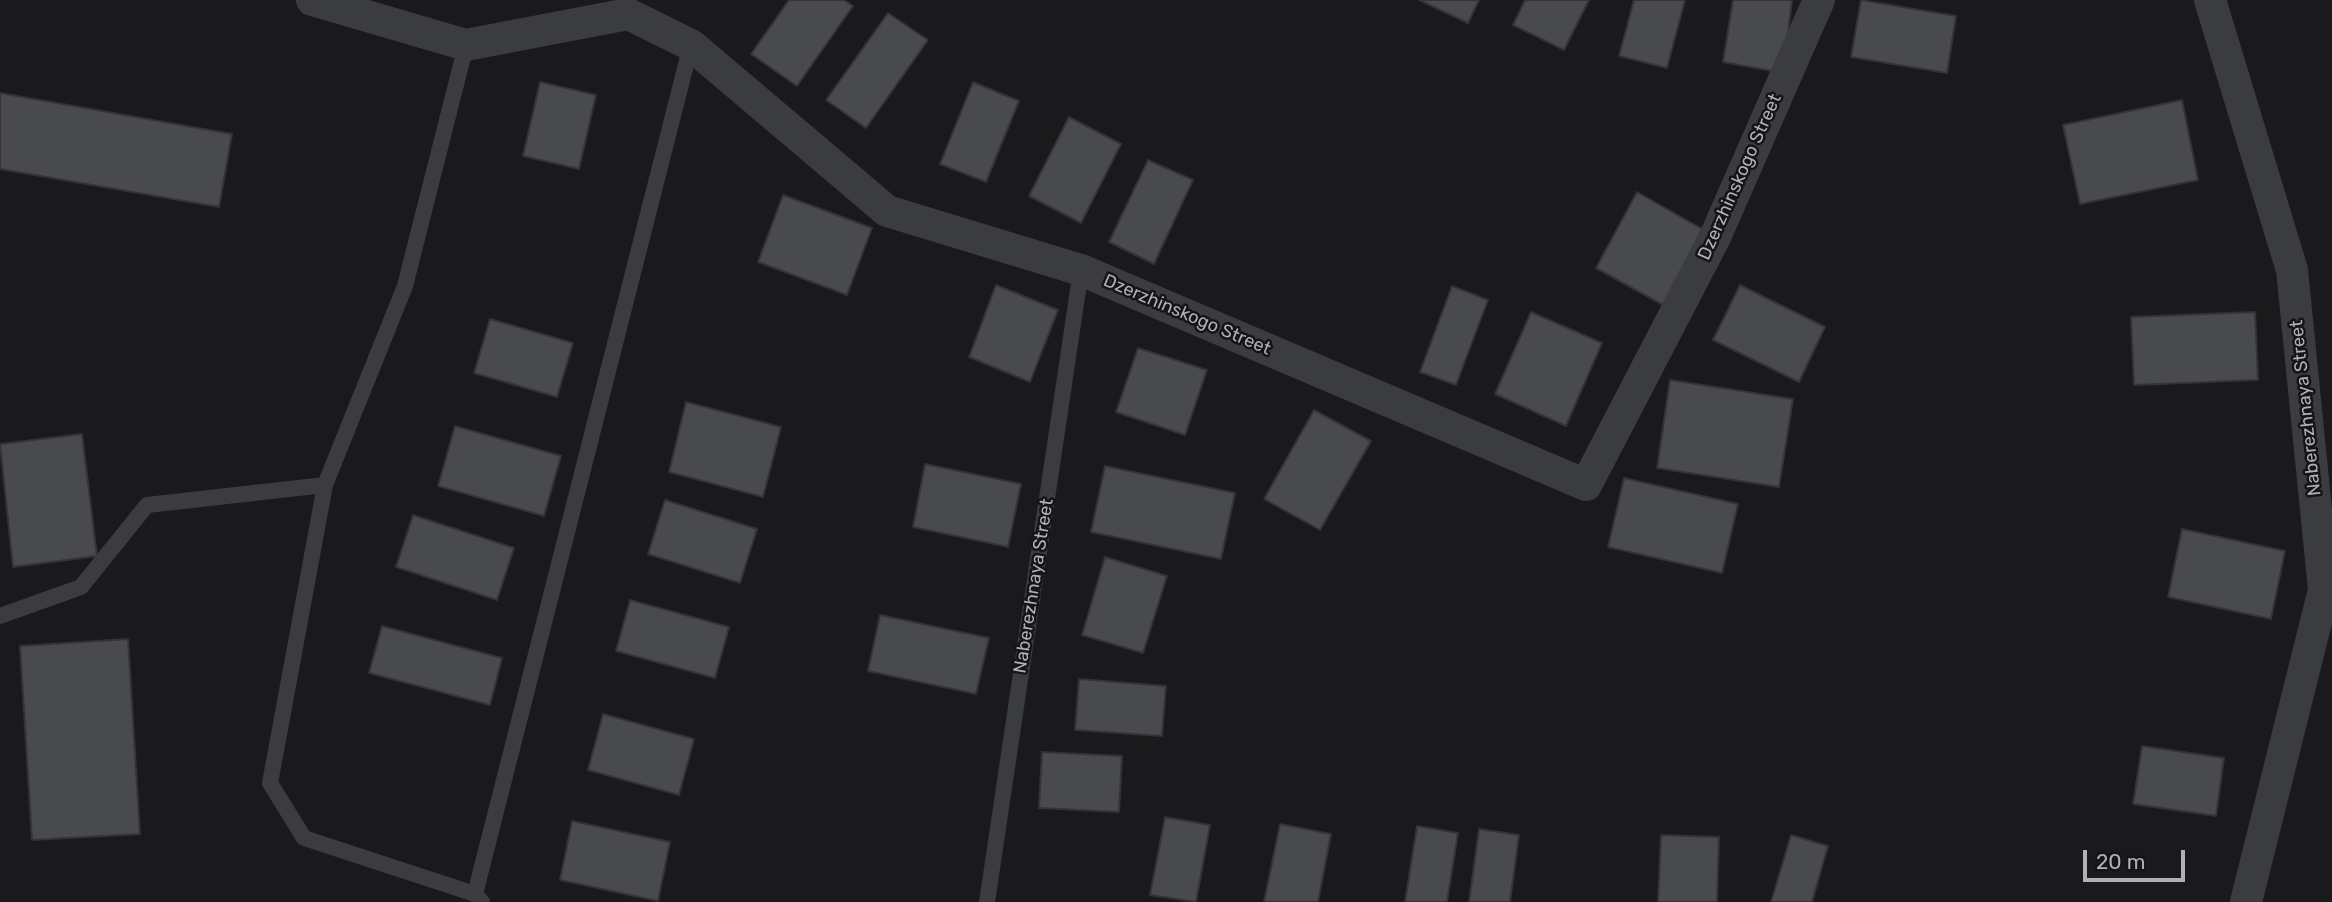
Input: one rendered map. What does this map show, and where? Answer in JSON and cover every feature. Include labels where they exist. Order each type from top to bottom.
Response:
[{"type":"street","name":"Dzerzhinskogo Street","points":[[312,0],[466,45],[624,7],[691,46],[887,211],[1081,270],[1586,485],[1715,237],[1819,0]]},
{"type":"street","name":"Naberezhnaya Street","points":[[2210,0],[2292,270],[2324,590],[2246,902]]},
{"type":"lane","points":[[466,45],[405,286],[325,485],[270,783],[304,838],[479,898],[691,46]]},
{"type":"lane","name":"Naberezhnaya Street","points":[[987,902],[1081,270]]},
{"type":"lane","points":[[0,616],[81,587],[147,505],[325,485]]},
{"type":"building","points":[[789,0],[844,0],[853,6],[797,86],[751,54]]},
{"type":"building","points":[[1419,0],[1479,0],[1468,23]]},
{"type":"building","points":[[1525,0],[1589,0],[1564,50],[1513,25]]},
{"type":"building","points":[[1634,0],[1685,0],[1667,68],[1619,56]]},
{"type":"building","points":[[1733,0],[1792,0],[1783,73],[1723,62]]},
{"type":"building","points":[[1861,0],[1956,16],[1947,73],[1851,57]]},
{"type":"building","points":[[888,13],[928,40],[866,128],[826,100]]},
{"type":"building","points":[[540,82],[596,95],[579,169],[523,156]]},
{"type":"building","points":[[973,82],[1019,101],[986,182],[940,164]]},
{"type":"building","points":[[0,93],[232,134],[219,207],[0,169]]},
{"type":"building","points":[[2182,100],[2198,180],[2080,204],[2063,125]]},
{"type":"building","points":[[1069,117],[1121,144],[1081,223],[1029,196]]},
{"type":"building","points":[[1148,160],[1193,180],[1154,264],[1109,242]]},
{"type":"building","points":[[1637,192],[1704,230],[1663,305],[1596,268]]},
{"type":"building","points":[[783,195],[872,228],[847,295],[758,262]]},
{"type":"building","points":[[996,285],[1058,310],[1030,382],[969,357]]},
{"type":"building","points":[[1740,285],[1825,327],[1799,382],[1713,340]]},
{"type":"building","points":[[1452,286],[1488,300],[1456,385],[1420,372]]},
{"type":"building","points":[[1531,312],[1602,343],[1566,426],[1495,394]]},
{"type":"building","points":[[2255,312],[2258,380],[2134,385],[2131,317]]},
{"type":"building","points":[[490,319],[573,343],[557,397],[474,373]]},
{"type":"building","points":[[1138,348],[1207,370],[1185,435],[1116,412]]},
{"type":"building","points":[[1670,380],[1793,399],[1779,487],[1657,468]]},
{"type":"building","points":[[686,402],[781,427],[763,497],[669,472]]},
{"type":"building","points":[[1314,410],[1371,441],[1320,530],[1264,499]]},
{"type":"building","points":[[455,426],[561,456],[544,516],[438,486]]},
{"type":"building","points":[[82,434],[97,556],[13,567],[0,444]]},
{"type":"building","points":[[925,464],[1021,484],[1008,547],[913,527]]},
{"type":"building","points":[[1105,466],[1235,493],[1221,559],[1091,532]]},
{"type":"building","points":[[1624,478],[1738,504],[1722,573],[1608,547]]},
{"type":"building","points":[[665,500],[757,529],[740,583],[648,554]]},
{"type":"building","points":[[413,515],[514,548],[497,600],[396,567]]},
{"type":"building","points":[[2182,529],[2285,551],[2271,619],[2168,597]]},
{"type":"building","points":[[1105,557],[1167,576],[1143,653],[1082,635]]},
{"type":"building","points":[[630,600],[729,627],[715,678],[616,651]]},
{"type":"building","points":[[880,615],[989,638],[976,694],[868,671]]},
{"type":"building","points":[[382,626],[502,658],[490,705],[369,673]]},
{"type":"building","points":[[128,639],[140,834],[32,840],[20,646]]},
{"type":"building","points":[[1079,679],[1166,686],[1162,736],[1075,730]]},
{"type":"building","points":[[603,714],[694,739],[679,795],[588,770]]},
{"type":"building","points":[[2142,746],[2224,758],[2216,816],[2133,804]]},
{"type":"building","points":[[1042,752],[1122,756],[1119,812],[1039,808]]},
{"type":"building","points":[[1165,817],[1210,825],[1196,902],[1150,895]]},
{"type":"building","points":[[572,821],[670,842],[658,901],[560,880]]},
{"type":"building","points":[[1280,824],[1331,834],[1318,902],[1264,902]]},
{"type":"building","points":[[1417,826],[1458,833],[1447,902],[1405,902]]},
{"type":"building","points":[[1479,829],[1519,835],[1510,902],[1469,902]]},
{"type":"building","points":[[1661,835],[1719,837],[1717,902],[1658,902]]},
{"type":"building","points":[[1791,835],[1828,846],[1812,902],[1771,902]]}]
